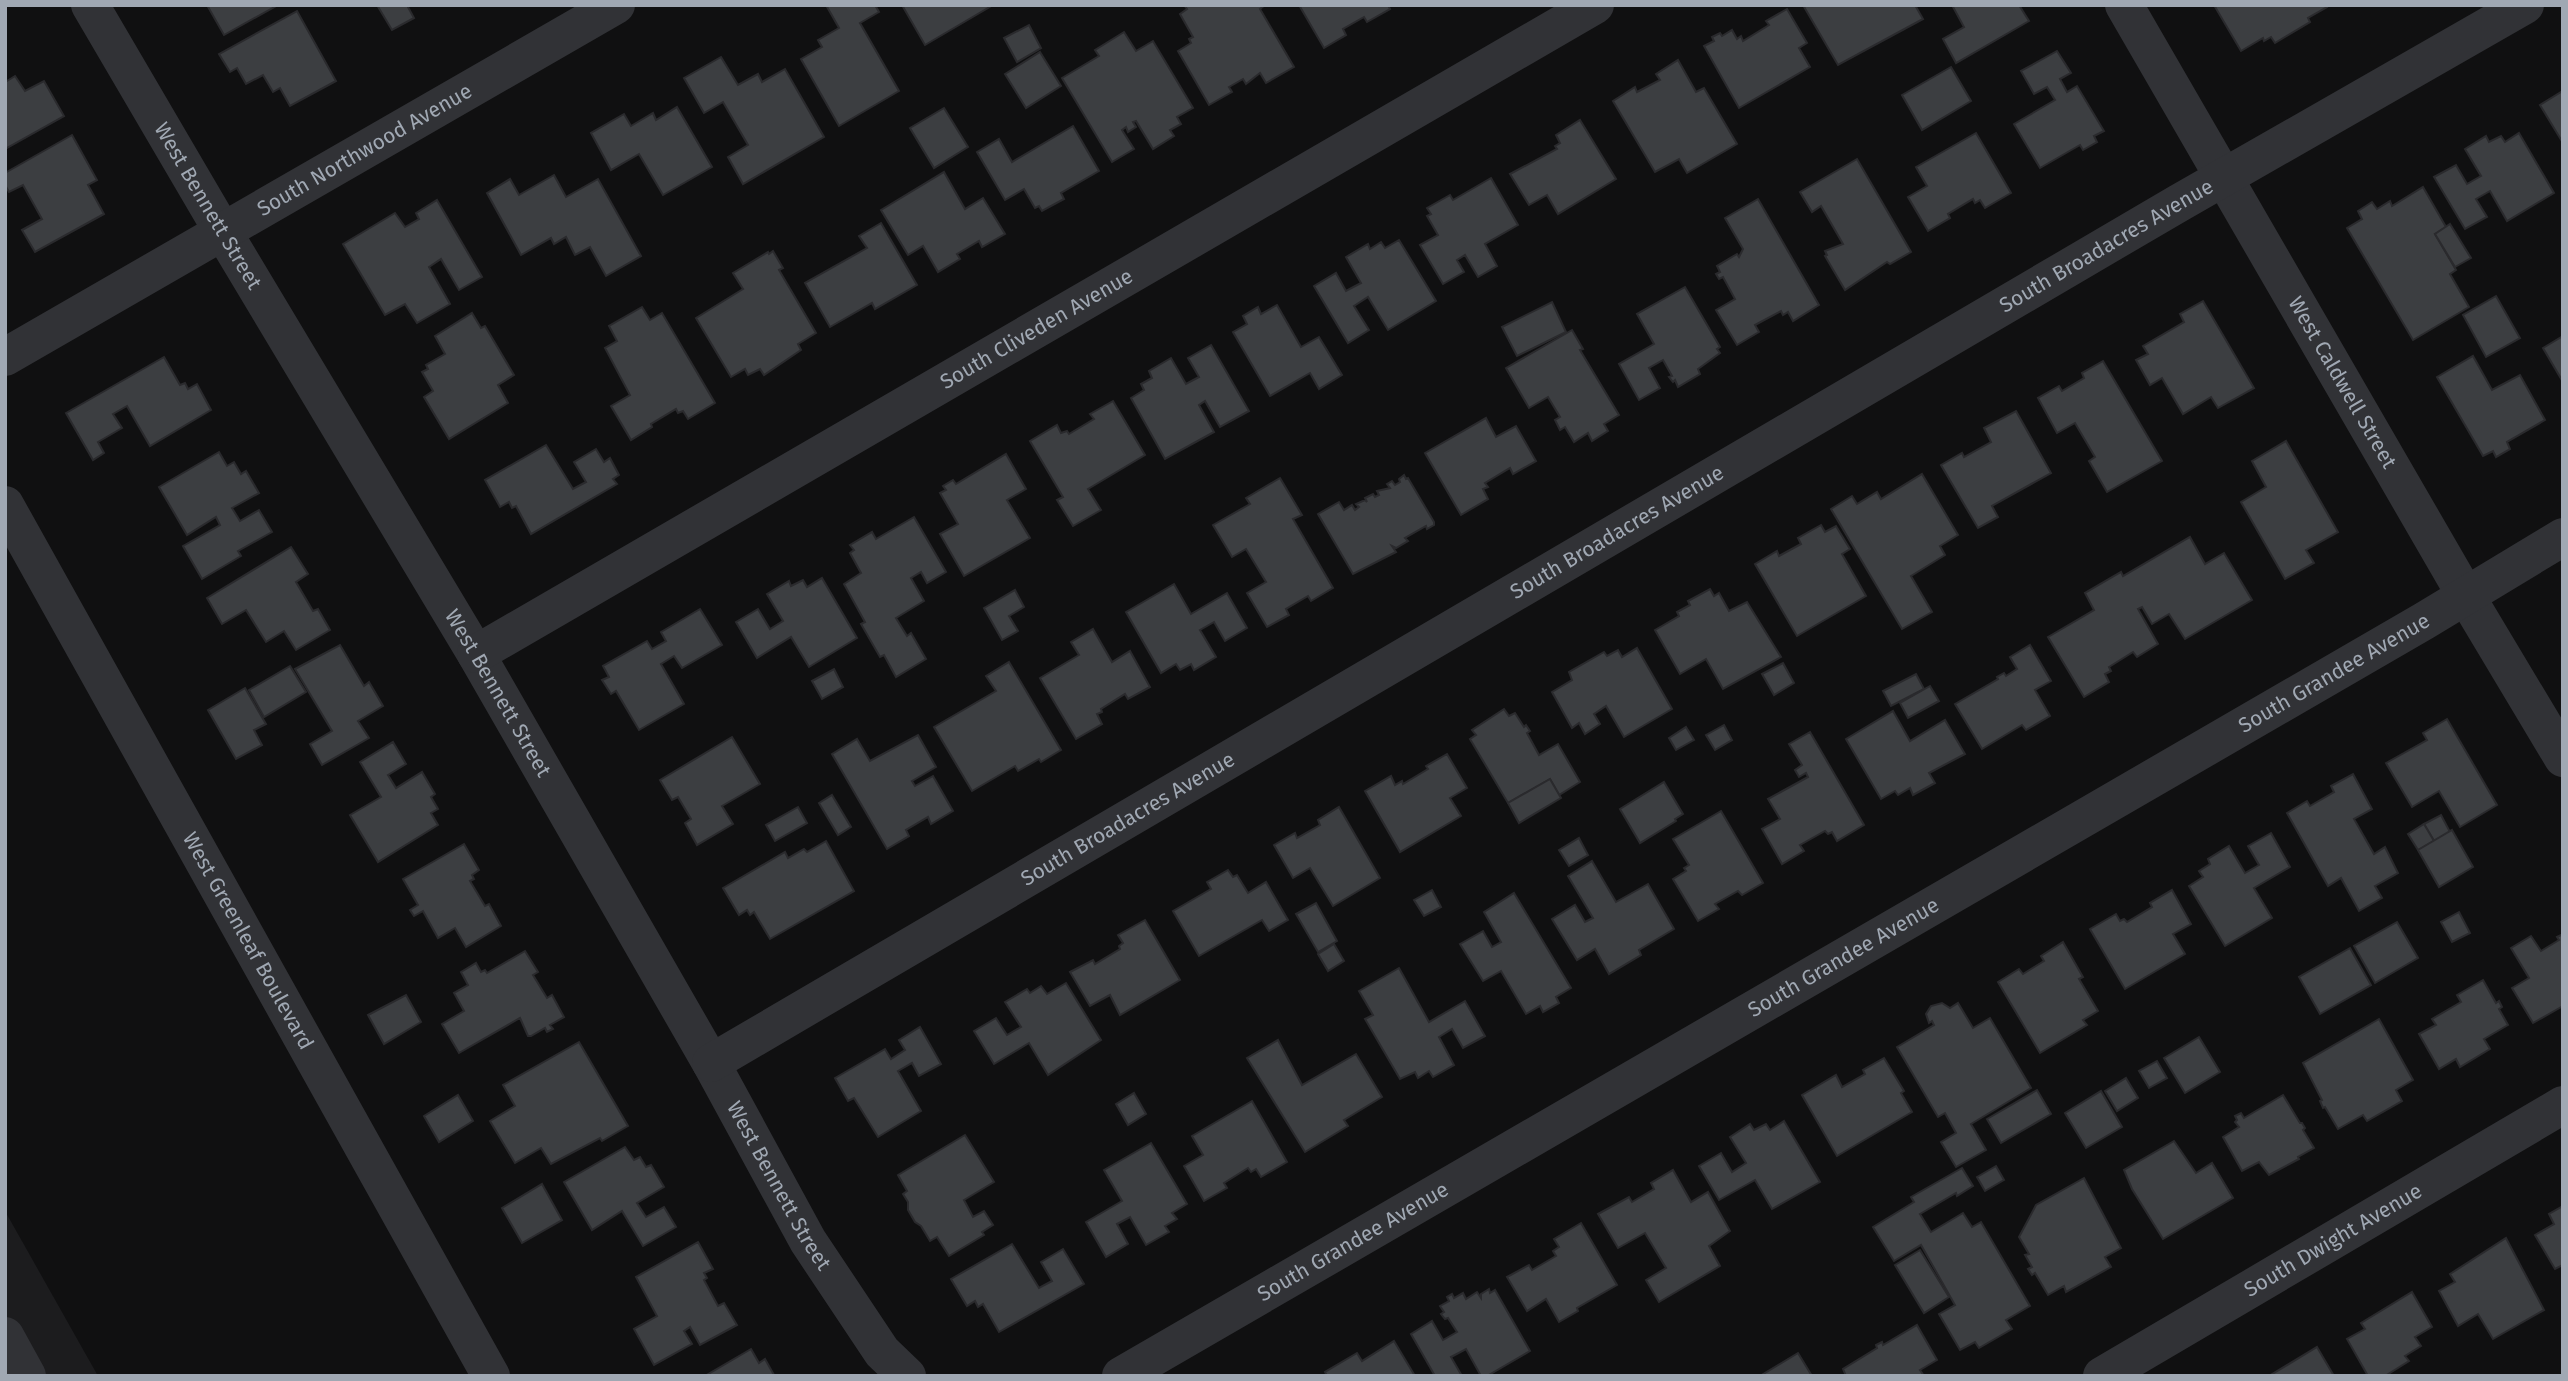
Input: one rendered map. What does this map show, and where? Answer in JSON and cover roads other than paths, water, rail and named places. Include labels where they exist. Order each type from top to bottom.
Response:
[{"type":"street","name":"West Bennett Street","points":[[90,5],[476,654],[711,1063],[808,1241],[882,1353],[907,1376]]},
{"type":"street","name":"South Northwood Avenue","points":[[5,357],[616,5]]},
{"type":"street","name":"South Cliveden Avenue","points":[[476,654],[1595,5]]},
{"type":"street","name":"West Caldwell Street","points":[[2124,5],[2466,596],[2563,758]]},
{"type":"street","name":"South Broadacres Avenue","points":[[711,1063],[2224,177],[2525,5]]},
{"type":"street","name":"West Greenleaf Boulevard","points":[[5,505],[491,1376]]},
{"type":"street","name":"South Grandee Avenue","points":[[1121,1376],[2466,596],[2563,537]]},
{"type":"street","name":"South Dwight Avenue","points":[[2102,1376],[2563,1105]]},
{"type":"street","points":[[5,1336],[27,1376]]}]
